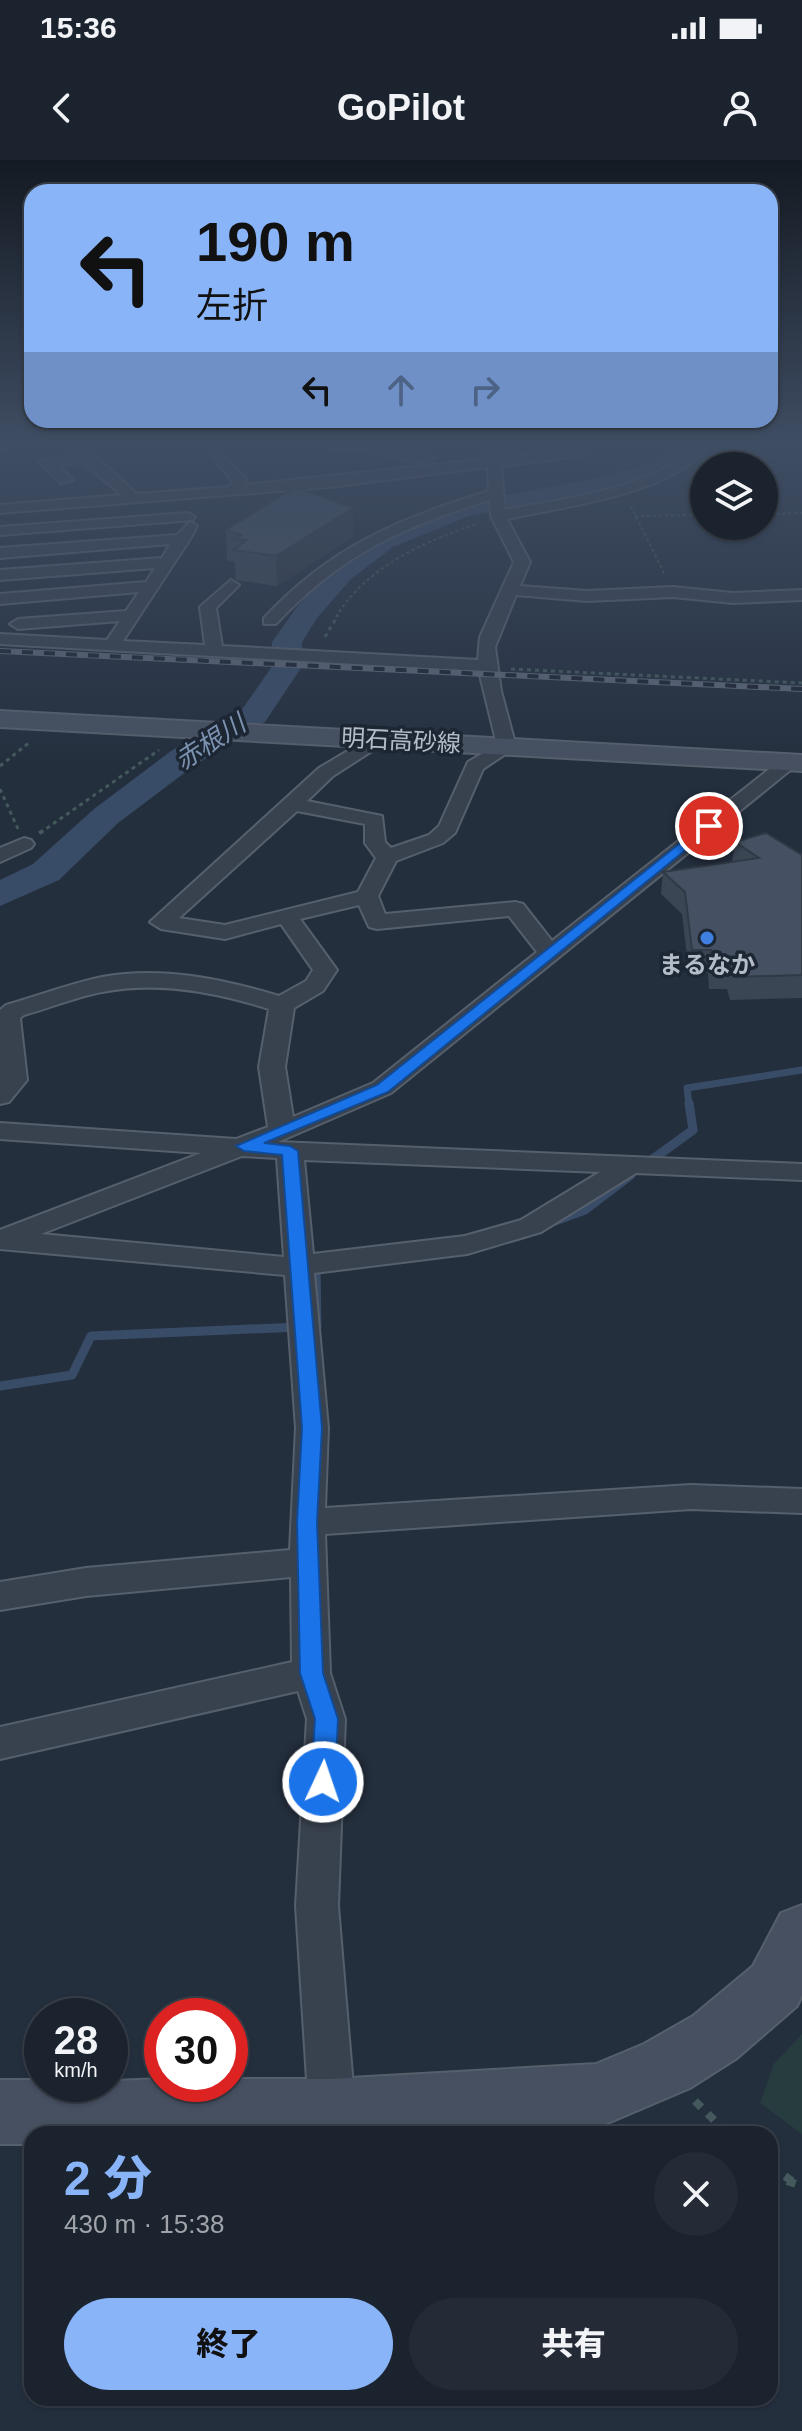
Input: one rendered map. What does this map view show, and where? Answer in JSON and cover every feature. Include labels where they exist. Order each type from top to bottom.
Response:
[{"type":"main road","name":"明石高砂線","points":[[0,719],[798,766]]},
{"type":"main road","points":[[0,2112],[332,2111],[596,2096],[667,2066],[715,2037],[775,1986],[802,1932]]},
{"type":"street","points":[[112,645],[174,552]]},
{"type":"street","points":[[270,621],[302,584],[350,552]]},
{"type":"street","points":[[517,552],[522,562],[514,590],[487,638],[486,666],[507,747],[475,766],[448,829],[436,839],[387,857],[367,896],[377,922],[515,909],[550,953]]},
{"type":"street","points":[[0,575],[167,562]]},
{"type":"street","points":[[213,650],[214,633],[208,607],[231,585]]},
{"type":"street","points":[[0,599],[151,586]]},
{"type":"street","points":[[514,590],[602,596],[673,592],[733,598],[802,595]]},
{"type":"street","points":[[0,626],[132,615]]},
{"type":"street","points":[[0,639],[486,666]]},
{"type":"street","points":[[367,896],[225,932],[161,922],[326,772],[380,740]]},
{"type":"street","points":[[286,1141],[382,1088],[550,953],[798,766]]},
{"type":"street","points":[[292,804],[375,820],[375,843],[387,857]]},
{"type":"street","points":[[0,856],[24,844]]},
{"type":"street","points":[[0,1096],[14,1080],[8,1016],[15,1010],[113,982],[134,980],[238,990],[282,1005],[315,986],[325,970],[286,916]]},
{"type":"street","points":[[282,1005],[272,1067],[286,1141],[301,1265],[312,1428],[307,1522],[311,1673],[326,1719],[317,1906],[332,2111]]},
{"type":"street","points":[[0,1131],[244,1146],[286,1141],[627,1167],[802,1172]]},
{"type":"street","points":[[0,1240],[244,1146]]},
{"type":"street","points":[[0,1240],[280,1266],[301,1265],[467,1245],[531,1226],[627,1167]]},
{"type":"street","points":[[307,1522],[691,1497],[802,1501]]},
{"type":"street","points":[[0,1596],[86,1582],[308,1562]]},
{"type":"street","points":[[0,1743],[311,1673]]},
{"type":"path","points":[[313,655],[354,592],[410,552]]},
{"type":"path","points":[[653,552],[673,592]]},
{"type":"path","points":[[486,666],[802,683]]},
{"type":"path","points":[[0,789],[24,844],[154,756],[178,729]]},
{"type":"path","points":[[778,2171],[799,2185]]},
{"type":"path","points":[[778,2178],[799,2185]]},
{"type":"green space","points":[[802,2034],[802,2134],[760,2103],[774,2064]]},
{"type":"building","points":[[248,552],[282,552],[276,556]]},
{"type":"building","points":[[766,833],[802,855],[802,975],[733,977],[730,966],[712,966],[711,950],[692,950],[685,892],[663,872],[759,858],[735,842]]},
{"type":"waterway","name":"赤根川","points":[[0,895],[46,872],[106,816],[183,758],[254,715],[286,668],[287,642],[307,613],[342,573],[370,552]]},
{"type":"waterway","points":[[689,1105],[687,1088],[802,1070]]},
{"type":"waterway","points":[[646,1164],[693,1130],[689,1103]]},
{"type":"waterway","points":[[555,1221],[585,1210],[631,1175]]},
{"type":"waterway","points":[[317,1326],[316,1268],[322,1267]]},
{"type":"waterway","points":[[0,1386],[72,1375],[91,1336],[299,1327]]},
{"type":"railway","points":[[0,651],[802,689]]},
{"type":"place","name":"まるなか","points":[[707,938]]},
{"type":"route","points":[[323,1782],[326,1719],[311,1673],[307,1522],[312,1428],[290,1151],[244,1146],[382,1088],[709,826]]}]
